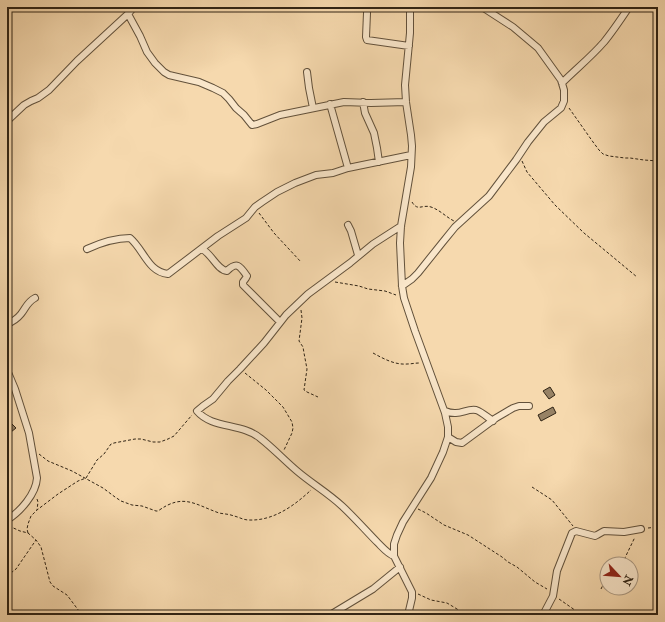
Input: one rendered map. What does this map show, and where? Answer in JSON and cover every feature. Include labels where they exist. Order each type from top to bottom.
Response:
[{"type":"street","points":[[7,121],[24,105],[38,98],[49,90],[134,7]]},
{"type":"street","points":[[408,615],[412,592],[394,556],[394,544],[397,535],[413,506],[439,463],[448,437],[445,411],[415,331],[404,298],[402,286],[400,243],[401,226],[411,167],[412,146],[406,102],[410,7]]},
{"type":"street","points":[[402,286],[408,283],[418,273],[460,223],[489,196],[537,130],[561,108],[564,101],[564,90],[561,80],[544,56],[531,42],[508,23],[482,7]]},
{"type":"street","points":[[562,83],[604,42],[629,7]]},
{"type":"street","points":[[128,14],[147,52],[164,72],[169,75],[199,82],[223,93],[252,125],[280,115],[330,104],[344,102],[406,102]]},
{"type":"street","points":[[367,14],[367,40],[409,46]]},
{"type":"street","points":[[307,72],[313,108]]},
{"type":"street","points":[[363,102],[374,133],[379,162]]},
{"type":"street","points":[[330,104],[348,168]]},
{"type":"street","points":[[87,249],[96,244],[121,238],[130,238],[152,268],[170,274],[218,236],[246,218],[255,208],[277,192],[316,175],[411,155]]},
{"type":"street","points":[[348,224],[358,255]]},
{"type":"street","points":[[394,556],[388,553],[342,506],[295,469],[260,438],[245,430],[207,419],[201,416],[197,411],[213,399],[228,380],[264,343],[280,322],[300,301],[350,263],[358,255],[384,236],[401,226]]},
{"type":"street","points":[[202,249],[209,253],[222,270],[228,271],[234,265],[240,268],[247,276],[243,282],[243,285],[280,322]]},
{"type":"street","points":[[7,324],[16,319],[34,298]]},
{"type":"street","points":[[7,370],[17,395],[28,433],[37,478],[34,490],[21,508],[7,520]]},
{"type":"street","points":[[448,437],[456,442],[462,442],[513,408],[519,406],[529,406]]},
{"type":"street","points":[[445,411],[456,414],[474,410],[493,421]]},
{"type":"street","points":[[543,615],[553,594],[557,571],[572,533],[576,531],[595,536],[604,531],[624,532],[640,529]]},
{"type":"street","points":[[330,615],[373,589],[400,567]]},
{"type":"path","points":[[564,101],[603,154],[609,156],[658,161]]},
{"type":"path","points":[[519,155],[527,172],[555,205],[584,233],[637,277]]},
{"type":"path","points":[[406,193],[413,204],[419,208],[426,206],[436,209],[450,219],[460,223]]},
{"type":"path","points":[[255,208],[264,221],[301,262]]},
{"type":"path","points":[[325,281],[352,284],[368,289],[384,291],[404,298]]},
{"type":"path","points":[[300,301],[302,318],[299,342],[303,347],[307,369],[304,390],[318,397]]},
{"type":"path","points":[[373,353],[395,363],[406,364],[426,362]]},
{"type":"path","points":[[240,369],[252,378],[283,407],[293,424],[292,433],[281,456]]},
{"type":"path","points":[[28,533],[28,524],[31,516],[65,489],[86,478],[97,460],[104,454],[110,444],[135,439],[153,442],[168,440],[174,436],[197,411]]},
{"type":"path","points":[[32,450],[53,464],[86,478],[118,499],[132,505],[142,506],[158,511],[177,501],[183,501],[190,502],[220,513],[250,520],[271,516],[286,509],[302,498],[316,485]]},
{"type":"path","points":[[532,487],[552,500],[574,526],[576,531]]},
{"type":"path","points":[[34,490],[38,502],[37,510]]},
{"type":"path","points":[[413,506],[444,525],[468,535],[502,556],[508,562],[517,566],[535,582],[582,615]]},
{"type":"path","points":[[7,525],[28,533],[42,547],[50,582],[53,586],[67,595],[82,615]]},
{"type":"path","points":[[626,556],[640,529],[658,527]]},
{"type":"path","points":[[7,576],[16,569],[36,540]]},
{"type":"path","points":[[412,592],[431,600],[447,603],[467,615]]},
{"type":"building","points":[[550,387],[555,395],[549,399],[543,391]]},
{"type":"building","points":[[553,407],[556,413],[541,421],[538,415]]},
{"type":"building","points":[[11,423],[16,428],[7,434],[7,427]]}]
